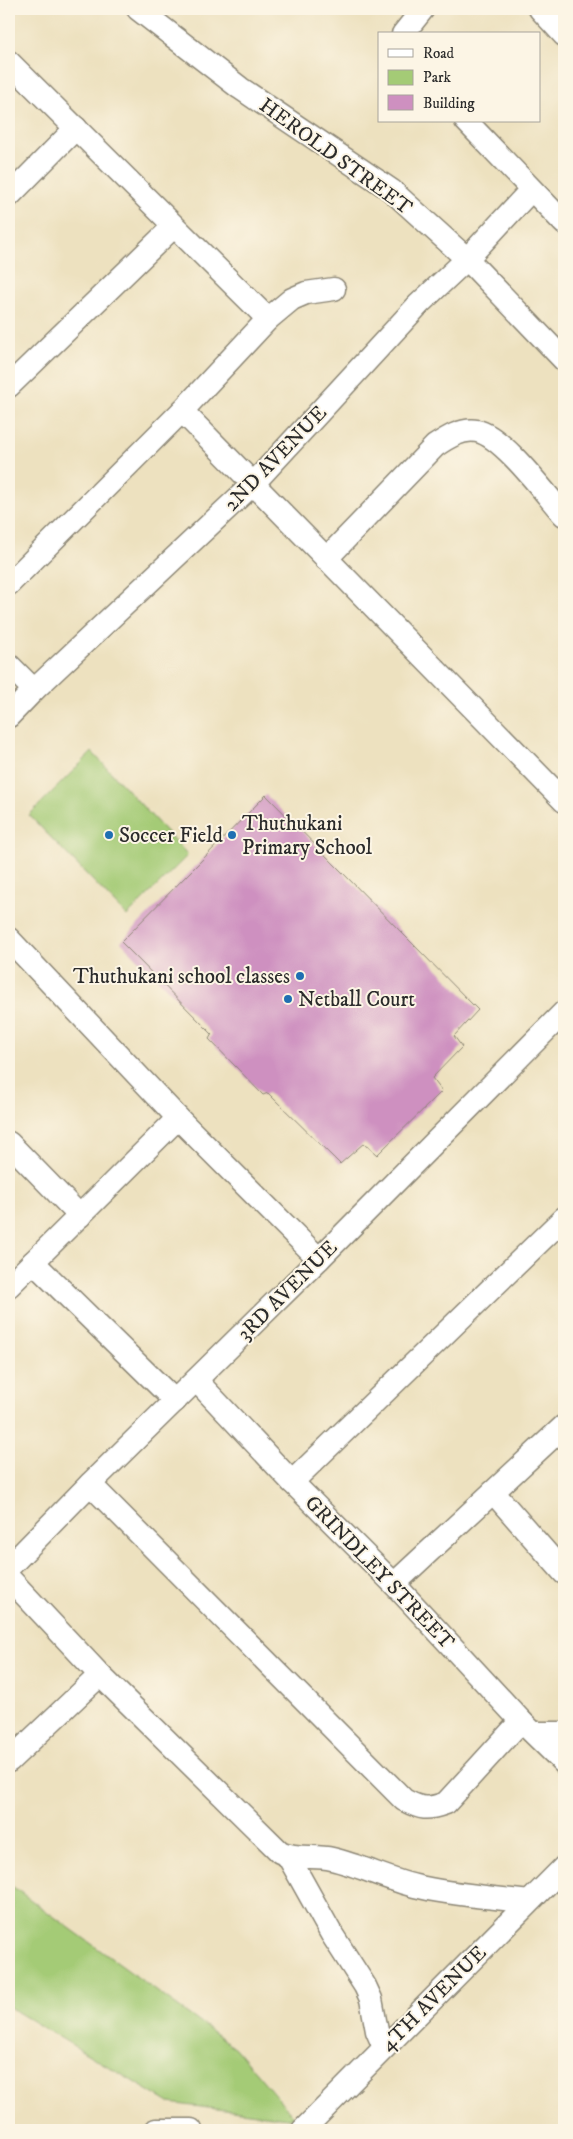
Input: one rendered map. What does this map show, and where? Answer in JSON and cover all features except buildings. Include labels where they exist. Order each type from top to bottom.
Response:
[{"type":"street","name":"HEROLD STREET","points":[[138,9],[240,88],[391,190],[468,259],[564,360]]},
{"type":"street","points":[[405,32],[423,9]]},
{"type":"street","points":[[540,9],[564,34]]},
{"type":"street","points":[[9,62],[173,227],[268,319]]},
{"type":"street","points":[[467,122],[564,223]]},
{"type":"street","points":[[9,196],[76,128]]},
{"type":"street","name":"2ND AVENUE","points":[[9,716],[34,690],[253,484],[419,304],[468,259],[531,190]]},
{"type":"street","points":[[9,386],[173,227]]},
{"type":"street","points":[[9,584],[182,411],[268,319],[292,299],[306,293],[334,289]]},
{"type":"street","points":[[182,411],[564,801]]},
{"type":"street","points":[[326,559],[435,446],[450,436],[464,431],[477,431],[490,436],[506,449],[564,515]]},
{"type":"street","points":[[9,665],[34,690]]},
{"type":"street","points":[[9,939],[178,1118],[319,1259]]},
{"type":"street","name":"3RD AVENUE","points":[[9,1567],[90,1484],[560,1025]]},
{"type":"street","points":[[9,1286],[178,1118]]},
{"type":"street","points":[[9,1143],[80,1216]]},
{"type":"street","points":[[292,1482],[562,1224]]},
{"type":"street","points":[[33,1262],[175,1401]]},
{"type":"street","name":"GRINDLEY STREET","points":[[196,1380],[292,1482],[394,1584],[564,1764]]},
{"type":"street","points":[[394,1584],[564,1426]]},
{"type":"street","points":[[90,1484],[404,1800],[420,1808],[436,1807],[446,1803],[528,1727],[564,1733]]},
{"type":"street","points":[[493,1492],[564,1573]]},
{"type":"street","points":[[9,1578],[100,1675],[272,1846],[288,1856],[331,1933],[365,1986],[371,1999],[377,2031],[384,2047]]},
{"type":"street","points":[[9,1761],[100,1675]]},
{"type":"street","points":[[288,1856],[324,1857],[358,1866],[387,1878],[416,1886],[460,1894],[528,1902]]},
{"type":"street","name":"4TH AVENUE","points":[[303,2130],[564,1867]]},
{"type":"street","points":[[156,2130],[191,2130]]},
{"type":"green space","name":"Soccer Field","points":[[92,752],[188,855],[127,916],[29,815]]},
{"type":"green space","points":[[9,1884],[235,2048],[296,2119],[169,2103],[9,2007]]},
{"type":"place","name":"Soccer Field","points":[[109,835]]},
{"type":"place","name":"Thuthukani Primary School","points":[[232,835]]},
{"type":"place","name":"Thuthukani school classes","points":[[300,976]]},
{"type":"place","name":"Netball Court","points":[[288,999]]}]
